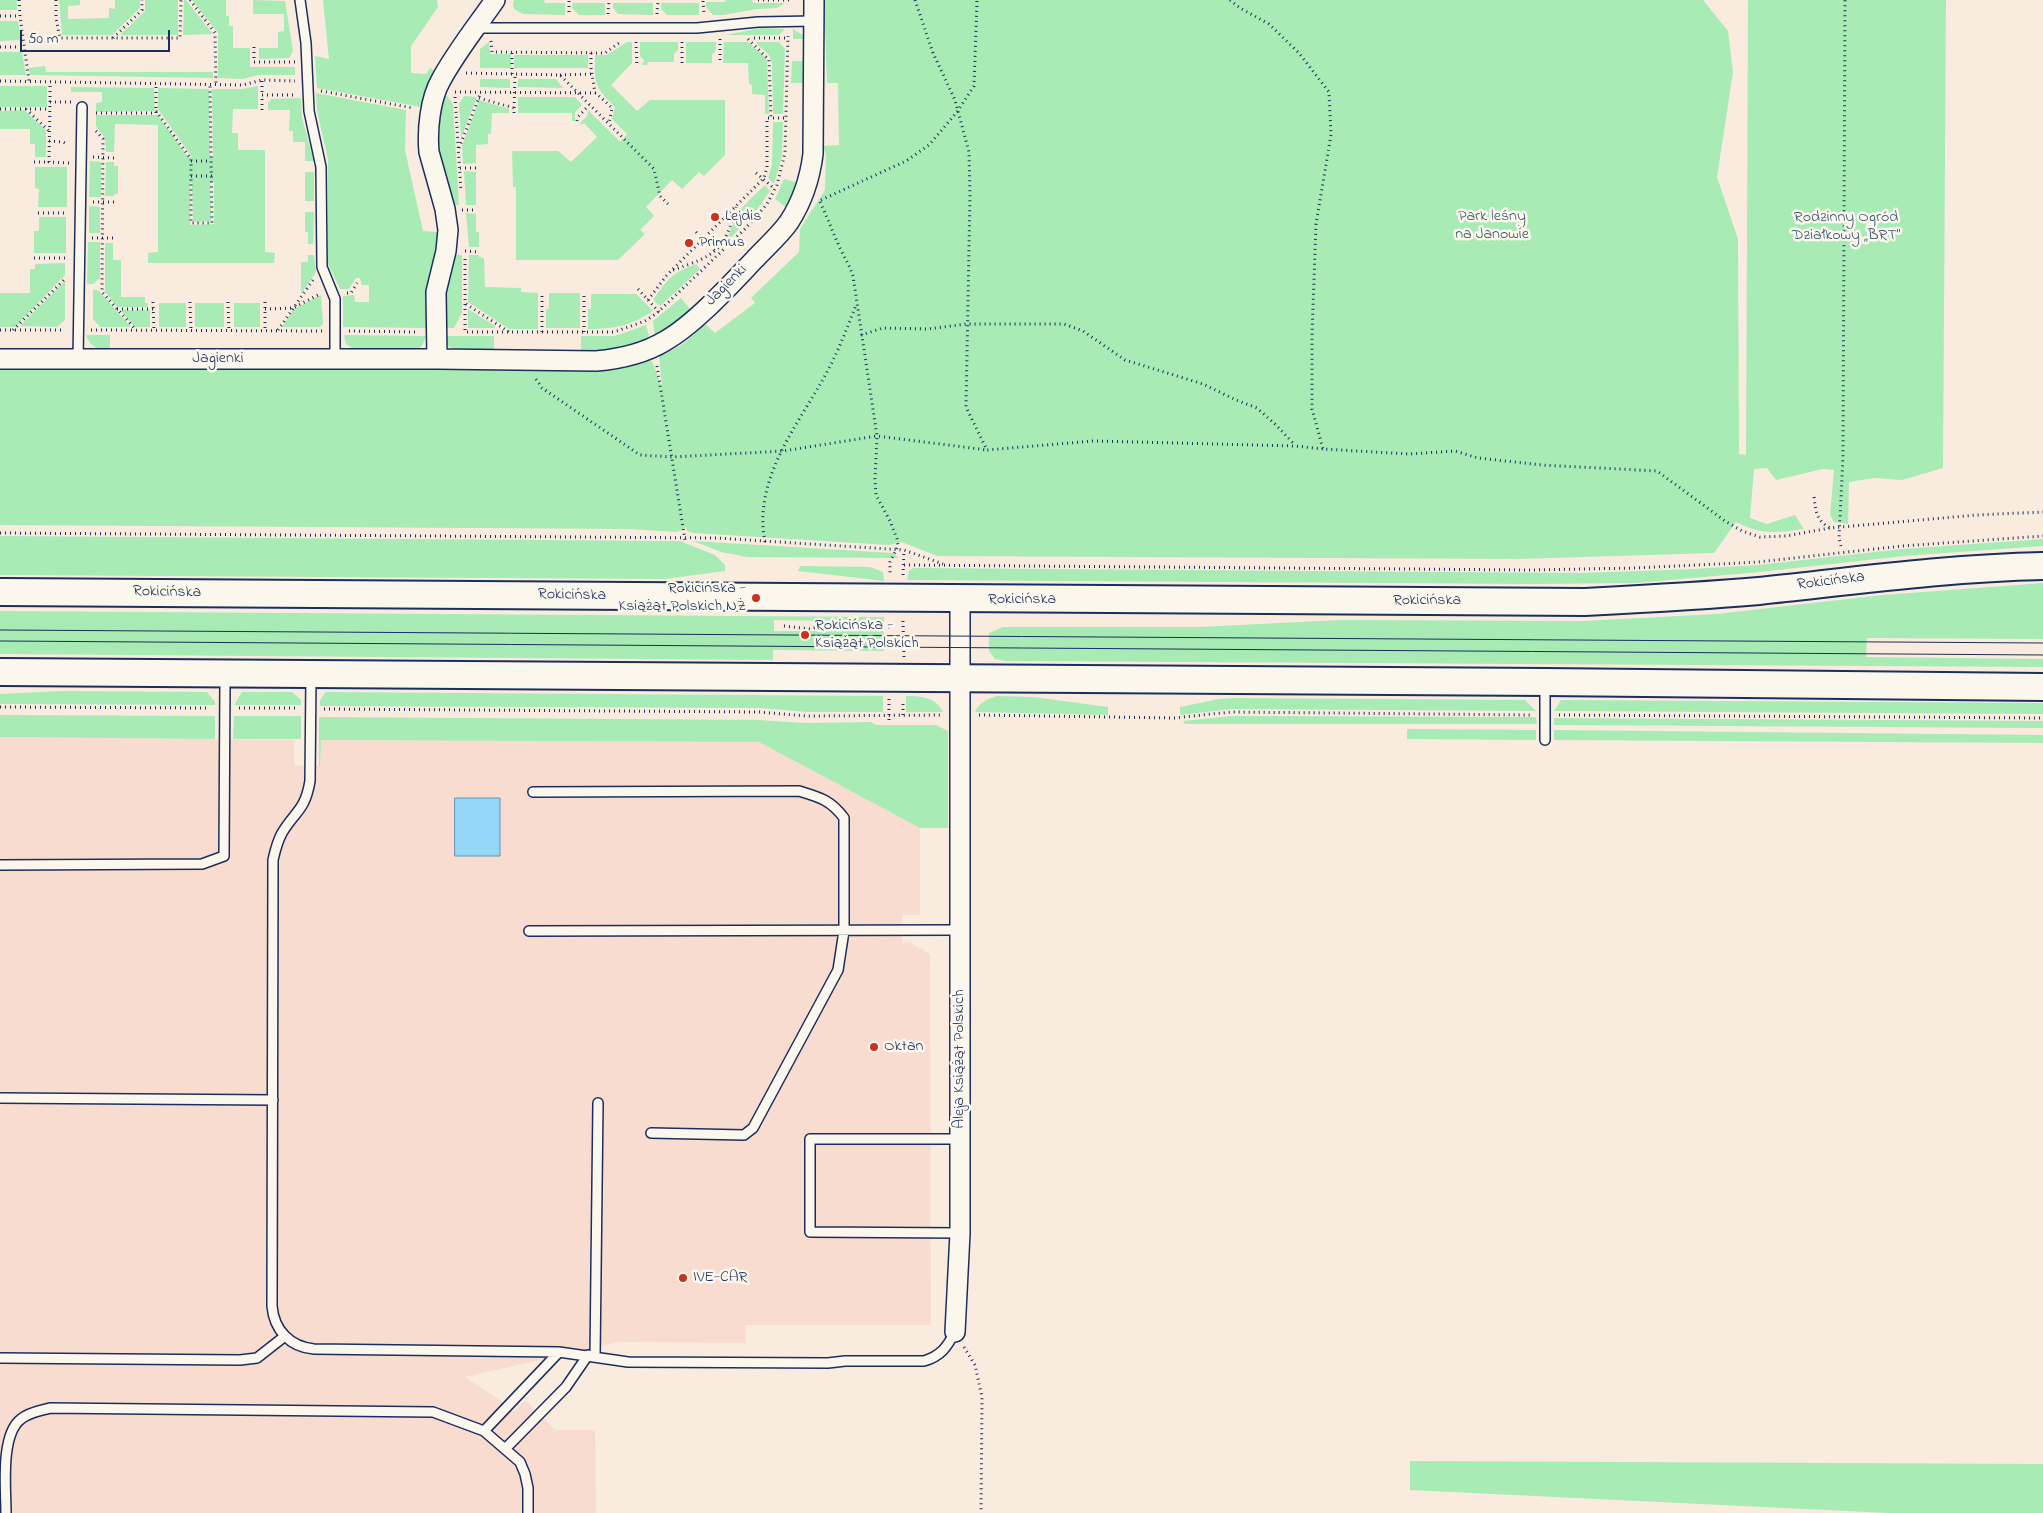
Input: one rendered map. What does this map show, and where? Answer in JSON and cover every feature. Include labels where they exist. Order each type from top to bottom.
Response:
[{"type":"main road","name":"Rokicińska","points":[[0,592],[1585,602],[1758,591],[1867,578],[1977,568],[2043,566]]},
{"type":"main road","points":[[0,672],[2043,687]]},
{"type":"street","points":[[437,359],[436,292],[446,251],[448,230],[445,209],[429,152],[428,143],[432,110],[440,81],[481,33],[495,0]]},
{"type":"street","name":"Jagienki","points":[[0,359],[596,361],[623,357],[654,347],[676,334],[692,321],[781,232],[797,207],[809,176],[813,142],[814,0]]},
{"type":"street","name":"Aleja Książąt Polskich","points":[[955,1332],[960,1233],[960,599]]},
{"type":"lane","points":[[300,0],[306,43],[312,128],[321,167],[322,267],[335,299],[335,359]]},
{"type":"lane","points":[[481,33],[697,28],[746,23],[814,21]]},
{"type":"lane","points":[[78,359],[82,107]]},
{"type":"lane","points":[[0,865],[202,864],[224,856],[225,674]]},
{"type":"lane","points":[[311,674],[310,782],[307,797],[301,809],[282,833],[276,845],[273,860],[272,1306],[277,1326],[285,1336],[295,1345],[314,1349],[558,1352],[628,1362],[828,1363],[846,1361],[924,1361],[934,1358],[945,1350],[955,1332]]},
{"type":"lane","points":[[1545,682],[1545,740]]},
{"type":"lane","points":[[533,792],[799,791],[824,798],[838,809],[844,818],[844,931],[838,970],[752,1128],[744,1135],[651,1133]]},
{"type":"lane","points":[[529,931],[959,930]]},
{"type":"lane","points":[[0,1098],[273,1100]]},
{"type":"lane","points":[[505,1449],[566,1387],[591,1356],[598,1103]]},
{"type":"lane","points":[[960,1139],[810,1140],[810,1232],[960,1233]]},
{"type":"lane","points":[[0,1358],[240,1360],[257,1358],[285,1336]]},
{"type":"lane","points":[[484,1431],[558,1352]]},
{"type":"lane","points":[[6,1513],[6,1456],[9,1438],[19,1420],[32,1412],[50,1408],[434,1412],[484,1431],[520,1462],[528,1488],[528,1513]]},
{"type":"path","points":[[19,0],[29,81]]},
{"type":"path","points":[[56,0],[56,18],[60,38],[180,38],[181,0]]},
{"type":"path","points":[[113,38],[142,10],[142,0]]},
{"type":"path","points":[[190,0],[215,34],[216,84]]},
{"type":"path","points":[[608,17],[609,0]]},
{"type":"path","points":[[758,0],[789,0]]},
{"type":"path","points":[[915,0],[933,53],[955,100],[969,152],[970,195],[966,407],[987,450]]},
{"type":"path","points":[[819,200],[906,161],[929,145],[957,112],[974,86],[976,0]]},
{"type":"path","points":[[1230,0],[1240,8],[1269,24],[1299,53],[1329,92],[1331,136],[1316,224],[1312,336],[1312,409],[1323,449]]},
{"type":"path","points":[[1841,546],[1845,0]]},
{"type":"path","points":[[569,1],[569,17]]},
{"type":"path","points":[[657,18],[658,1]]},
{"type":"path","points":[[704,1],[704,17]]},
{"type":"path","points":[[0,16],[20,16]]},
{"type":"path","points":[[0,330],[614,332],[648,319],[659,312],[757,216],[775,189],[784,166],[789,22]]},
{"type":"path","points":[[481,33],[491,38],[492,52],[605,53],[624,39]]},
{"type":"path","points":[[648,300],[670,271],[704,240],[764,179],[768,167],[769,60],[748,38]]},
{"type":"path","points":[[739,39],[788,38]]},
{"type":"path","points":[[630,39],[636,39],[637,67]]},
{"type":"path","points":[[682,39],[682,63]]},
{"type":"path","points":[[710,39],[729,39]]},
{"type":"path","points":[[720,39],[720,64]]},
{"type":"path","points":[[0,47],[24,47]]},
{"type":"path","points":[[254,47],[254,62],[298,62]]},
{"type":"path","points":[[512,52],[514,113]]},
{"type":"path","points":[[591,53],[595,93],[612,108],[609,124]]},
{"type":"path","points":[[466,67],[462,73],[592,74]]},
{"type":"path","points":[[560,74],[654,169],[660,196],[668,204]]},
{"type":"path","points":[[262,80],[262,110]]},
{"type":"path","points":[[0,81],[243,84],[262,80],[410,108],[432,110]]},
{"type":"path","points":[[50,82],[50,102]]},
{"type":"path","points":[[156,83],[156,111],[191,161],[191,223],[212,223],[210,84]]},
{"type":"path","points":[[454,86],[461,193]]},
{"type":"path","points":[[262,95],[308,88]]},
{"type":"path","points":[[454,92],[595,93]]},
{"type":"path","points":[[458,149],[481,92]]},
{"type":"path","points":[[479,98],[514,108]]},
{"type":"path","points":[[577,121],[578,117],[589,105]]},
{"type":"path","points":[[0,109],[50,109]]},
{"type":"path","points":[[25,109],[50,131]]},
{"type":"path","points":[[93,113],[156,113],[156,111]]},
{"type":"path","points":[[767,118],[787,118]]},
{"type":"path","points":[[49,142],[63,142],[69,148]]},
{"type":"path","points":[[191,161],[212,160]]},
{"type":"path","points":[[34,162],[48,162]]},
{"type":"path","points":[[460,168],[477,168]]},
{"type":"path","points":[[756,173],[775,189]]},
{"type":"path","points":[[191,176],[212,176]]},
{"type":"path","points":[[809,176],[841,251],[850,265],[872,393],[877,436],[875,486],[879,502],[895,530],[898,546],[890,562],[890,583]]},
{"type":"path","points":[[81,201],[115,202]]},
{"type":"path","points":[[462,202],[463,218]]},
{"type":"path","points":[[670,271],[704,260],[718,253],[729,231],[736,206]]},
{"type":"path","points":[[38,213],[70,213]]},
{"type":"path","points":[[696,232],[718,253]]},
{"type":"path","points":[[80,238],[114,238]]},
{"type":"path","points":[[465,243],[466,332]]},
{"type":"path","points":[[34,258],[69,258]]},
{"type":"path","points":[[278,331],[322,267]]},
{"type":"path","points":[[13,330],[68,275]]},
{"type":"path","points":[[265,309],[293,308],[331,288]]},
{"type":"path","points":[[638,289],[659,312]]},
{"type":"path","points":[[542,292],[542,332]]},
{"type":"path","points":[[584,292],[584,332]]},
{"type":"path","points":[[154,302],[154,331]]},
{"type":"path","points":[[190,302],[190,331]]},
{"type":"path","points":[[228,302],[229,331]]},
{"type":"path","points":[[265,302],[265,331]]},
{"type":"path","points":[[465,304],[509,332]]},
{"type":"path","points":[[765,542],[762,510],[773,469],[839,350],[857,304]]},
{"type":"path","points":[[117,309],[154,309]]},
{"type":"path","points":[[648,319],[685,539]]},
{"type":"path","points":[[861,335],[883,328],[928,329],[967,324],[1064,324],[1083,331],[1125,360],[1203,384],[1257,408],[1295,446]]},
{"type":"path","points":[[524,360],[542,388],[640,455],[672,457],[783,450],[877,436],[987,450],[1093,441],[1295,446],[1410,454],[1455,452],[1478,458],[1542,465],[1658,471],[1725,521],[1742,531],[1760,537],[1786,536],[1830,528],[1911,520],[2043,512]]},
{"type":"path","points":[[1814,497],[1816,512],[1820,522],[1830,528]]},
{"type":"path","points":[[0,533],[685,539],[904,550],[946,565]]},
{"type":"path","points":[[904,565],[1608,569],[1749,562],[1902,546],[2043,536]]},
{"type":"path","points":[[904,550],[904,583]]},
{"type":"path","points":[[904,614],[904,651]]},
{"type":"path","points":[[890,620],[890,632]]},
{"type":"path","points":[[784,626],[811,628],[820,626],[890,627]]},
{"type":"path","points":[[889,694],[889,722]]},
{"type":"path","points":[[903,694],[903,715]]},
{"type":"path","points":[[0,707],[759,712],[807,716],[946,715]]},
{"type":"path","points":[[972,715],[1181,718],[1231,712],[2043,718]]},
{"type":"path","points":[[955,1332],[975,1365],[980,1388],[981,1513]]},
{"type":"shaded area","points":[[0,737],[294,740],[294,765],[310,766],[320,765],[321,740],[759,742],[920,828],[920,915],[902,915],[902,943],[909,942],[930,954],[931,1325],[746,1325],[745,1343],[618,1342],[465,1377],[501,1401],[513,1412],[525,1400],[555,1430],[595,1430],[596,1513],[0,1513]]},
{"type":"green space","points":[[0,0],[17,0],[17,10],[0,10]]},
{"type":"green space","points":[[59,0],[80,0],[80,5],[68,6],[68,19],[109,18],[109,8],[115,9],[115,0],[140,0],[140,8],[112,35],[62,35]]},
{"type":"green space","points":[[145,0],[178,0],[178,35],[120,35],[145,11]]},
{"type":"green space","points":[[184,0],[186,0],[213,34],[183,35]]},
{"type":"green space","points":[[192,0],[226,0],[226,16],[229,16],[229,26],[233,26],[233,48],[250,48],[250,67],[295,67],[295,75],[258,75],[243,79],[218,78],[218,33]]},
{"type":"green space","points":[[253,0],[285,1],[293,51],[289,58],[259,59],[259,48],[278,48],[278,32],[284,31],[284,14],[253,14]]},
{"type":"green space","points":[[323,0],[437,0],[438,7],[411,46],[411,73],[426,74],[430,68],[435,73],[421,107],[317,88],[315,56],[329,59]]},
{"type":"green space","points":[[514,0],[544,0],[545,3],[565,3],[565,15],[523,14],[514,9]]},
{"type":"green space","points":[[726,0],[752,0],[753,3],[785,3],[777,8],[757,9],[723,15],[713,15],[706,7],[706,2],[725,2]]},
{"type":"green space","points":[[824,0],[1703,0],[1728,31],[1733,72],[1717,177],[1738,239],[1739,454],[1746,455],[1748,0],[1946,0],[1943,468],[1902,480],[1874,478],[1849,482],[1848,524],[1834,522],[1830,515],[1834,470],[1823,469],[1776,480],[1767,468],[1754,469],[1750,518],[1767,524],[1795,515],[1804,529],[1769,532],[1753,529],[1736,522],[1714,553],[1518,559],[937,556],[902,542],[889,545],[693,533],[687,531],[686,527],[677,532],[630,529],[0,525],[0,368],[600,370],[628,366],[649,359],[653,363],[662,389],[659,355],[672,351],[684,343],[704,323],[715,333],[755,303],[751,298],[799,252],[800,229],[825,190],[826,155],[823,146],[839,145],[838,83],[827,83]]},
{"type":"green space","points":[[573,3],[605,3],[605,15],[579,15],[572,8]]},
{"type":"green space","points":[[613,3],[653,3],[653,15],[618,14],[613,8]]},
{"type":"green space","points":[[661,3],[699,3],[699,15],[667,15],[661,9]]},
{"type":"green space","points":[[0,21],[18,21],[21,40],[0,41]]},
{"type":"green space","points":[[761,28],[785,29],[779,35],[726,35]]},
{"type":"green space","points":[[793,29],[806,37],[806,83],[791,83],[792,61],[803,61],[803,56],[805,56],[805,39],[793,39]]},
{"type":"green space","points":[[489,42],[490,54],[511,54],[511,68],[480,68],[480,49]]},
{"type":"green space","points":[[627,42],[632,42],[632,63],[611,85],[637,111],[650,100],[725,100],[725,155],[704,176],[699,172],[682,189],[672,180],[646,207],[654,216],[640,230],[645,234],[618,260],[516,260],[516,187],[513,187],[512,151],[558,151],[571,162],[597,137],[584,123],[582,125],[580,123],[587,116],[588,110],[620,142],[627,134],[612,119],[615,107],[603,95],[597,84],[595,55],[607,55]]},
{"type":"green space","points":[[640,42],[678,42],[678,50],[674,54],[674,62],[648,62],[647,65],[642,65],[644,60],[640,56]]},
{"type":"green space","points":[[686,42],[716,42],[712,63],[686,63]]},
{"type":"green space","points":[[724,42],[748,42],[764,56],[767,61],[769,114],[765,114],[765,95],[752,94],[752,85],[749,84],[748,63],[723,63]]},
{"type":"green space","points":[[757,42],[779,42],[785,49],[783,114],[773,114],[772,63],[769,55]]},
{"type":"green space","points":[[0,52],[22,52],[26,75],[0,75]]},
{"type":"green space","points":[[514,55],[588,55],[588,68],[514,68]]},
{"type":"green space","points":[[45,66],[46,72],[213,72],[213,78],[30,75],[29,68]]},
{"type":"green space","points":[[480,79],[510,79],[510,88],[480,87]]},
{"type":"green space","points":[[518,79],[556,79],[563,88],[518,87]]},
{"type":"green space","points":[[0,86],[47,86],[47,107],[0,107]]},
{"type":"green space","points":[[258,86],[258,109],[233,109],[232,133],[238,133],[238,150],[265,150],[265,252],[275,253],[274,263],[148,263],[148,253],[158,252],[158,125],[115,124],[114,152],[106,152],[105,138],[96,126],[96,115],[158,115],[188,157],[192,157],[158,109],[158,88],[209,89],[210,156],[213,156],[212,89],[242,89]],"holes":[[[210,182],[214,182],[214,224],[190,225],[190,183],[192,183],[193,222],[211,221]]]},
{"type":"green space","points":[[71,87],[154,88],[155,111],[96,112],[96,103],[102,102],[102,92],[71,92]]},
{"type":"green space","points":[[316,93],[406,110],[405,150],[423,231],[438,232],[436,251],[426,291],[426,328],[343,327],[343,296],[354,295],[355,302],[369,302],[369,285],[362,285],[360,278],[356,278],[349,289],[340,289],[328,264],[328,160],[317,110]]},
{"type":"green space","points":[[445,96],[453,104],[459,205],[452,205],[439,151],[439,126]]},
{"type":"green space","points":[[464,96],[477,97],[461,138],[459,104]]},
{"type":"green space","points":[[518,97],[575,97],[582,105],[575,112],[575,121],[572,121],[572,113],[518,113]]},
{"type":"green space","points":[[301,98],[302,118],[314,161],[305,161],[305,142],[293,142],[293,131],[289,131],[290,110],[268,110],[268,103],[271,99]]},
{"type":"green space","points":[[479,100],[509,109],[509,113],[492,113],[491,134],[488,134],[488,144],[476,145],[476,163],[463,164],[462,146]]},
{"type":"green space","points":[[24,110],[46,130],[46,157],[35,157],[35,144],[30,144],[30,129],[0,129],[0,111]]},
{"type":"green space","points":[[773,122],[783,122],[782,156],[774,184],[768,178],[772,165]]},
{"type":"green space","points":[[90,161],[101,162],[101,197],[89,197]]},
{"type":"green space","points":[[106,162],[114,162],[114,166],[118,166],[118,194],[114,194],[114,196],[105,196]]},
{"type":"green space","points":[[35,167],[67,167],[67,207],[38,207],[39,189],[35,188]]},
{"type":"green space","points":[[464,171],[476,172],[476,205],[466,205]]},
{"type":"green space","points":[[305,172],[314,172],[314,201],[305,201]]},
{"type":"green space","points":[[784,179],[799,183],[787,208],[775,199]]},
{"type":"green space","points":[[765,185],[770,191],[756,211],[724,245],[741,209]]},
{"type":"green space","points":[[89,206],[100,207],[100,233],[89,233]]},
{"type":"green space","points":[[305,212],[314,212],[313,244],[308,244],[308,232],[305,232]]},
{"type":"green space","points":[[466,213],[476,214],[476,232],[479,232],[479,247],[469,247]]},
{"type":"green space","points":[[39,217],[66,217],[66,253],[34,253],[34,231],[39,231]]},
{"type":"green space","points":[[88,242],[100,242],[100,278],[93,284],[87,284]]},
{"type":"green space","points":[[105,243],[113,243],[113,260],[121,260],[121,297],[145,297],[145,303],[148,303],[148,307],[117,307],[105,292]]},
{"type":"green space","points":[[308,255],[314,255],[316,272],[301,294],[301,262],[308,262]]},
{"type":"green space","points":[[454,255],[462,255],[462,313],[454,328],[444,328],[445,294]]},
{"type":"green space","points":[[469,255],[479,255],[479,257],[484,258],[485,287],[521,288],[521,292],[538,293],[538,329],[509,329],[468,302]]},
{"type":"green space","points":[[65,263],[65,275],[15,327],[0,327],[0,293],[30,293],[30,269],[35,269],[35,264]]},
{"type":"green space","points":[[696,264],[700,269],[660,306],[653,300],[675,274]]},
{"type":"green space","points":[[65,281],[65,320],[57,327],[20,326]]},
{"type":"green space","points":[[93,290],[98,290],[131,327],[100,327],[93,319]]},
{"type":"green space","points":[[549,293],[580,293],[580,328],[546,328],[546,309],[549,309]]},
{"type":"green space","points":[[591,294],[636,294],[653,311],[622,326],[588,329],[588,309],[591,309]]},
{"type":"green space","points":[[321,295],[323,324],[320,327],[282,327],[294,309]]},
{"type":"green space","points":[[681,298],[691,310],[668,329],[655,336],[653,321]]},
{"type":"green space","points":[[159,303],[186,303],[186,327],[159,327]]},
{"type":"green space","points":[[195,303],[224,303],[224,327],[195,327]]},
{"type":"green space","points":[[234,303],[260,303],[260,327],[234,327]]},
{"type":"green space","points":[[468,309],[495,326],[495,328],[468,328]]},
{"type":"green space","points":[[120,310],[150,310],[150,327],[135,327]]},
{"type":"green space","points":[[646,325],[649,336],[647,340],[609,351],[581,352],[581,336],[615,336]]},
{"type":"green space","points":[[86,335],[110,335],[110,350],[95,347]]},
{"type":"green space","points":[[344,335],[426,336],[422,346],[412,351],[357,351],[346,344]]},
{"type":"green space","points":[[444,336],[494,336],[494,351],[459,351],[448,346]]},
{"type":"green space","points":[[0,536],[680,541],[715,555],[725,565],[725,571],[665,579],[0,575]]},
{"type":"green space","points":[[2043,539],[2043,546],[1904,556],[1636,583],[907,580],[909,570],[914,568],[1581,573],[1694,569],[1758,565],[1902,549]]},
{"type":"green space","points":[[693,541],[893,553],[899,558],[747,557],[721,552]]},
{"type":"green space","points":[[800,566],[870,567],[883,572],[884,581],[798,571]]},
{"type":"green space","points":[[2043,583],[2043,639],[1867,638],[1866,657],[2043,659],[2043,667],[1005,661],[995,659],[989,651],[989,633],[1003,627],[1199,627],[1340,620],[1584,621],[1716,614],[1883,595]]},
{"type":"green space","points":[[0,611],[884,617],[884,622],[774,620],[774,631],[884,631],[884,651],[773,650],[773,660],[0,654]]},
{"type":"green space","points":[[62,691],[207,692],[215,702],[215,705],[0,704],[0,694]]},
{"type":"green space","points":[[242,692],[292,692],[301,700],[301,705],[234,705]]},
{"type":"green space","points":[[326,692],[883,696],[883,712],[808,712],[759,708],[320,706],[320,700]]},
{"type":"green space","points":[[906,696],[932,700],[943,712],[906,712]]},
{"type":"green space","points":[[997,696],[1034,697],[1108,707],[1108,715],[975,712],[984,701]]},
{"type":"green space","points":[[1233,698],[1525,700],[1536,711],[1231,709],[1180,715],[1180,707]]},
{"type":"green space","points":[[1561,700],[2043,703],[2043,714],[1554,711]]},
{"type":"green space","points":[[0,715],[215,716],[215,739],[0,737]]},
{"type":"green space","points":[[234,716],[301,716],[301,739],[233,739]]},
{"type":"green space","points":[[1232,716],[1536,717],[1537,724],[1185,724],[1183,721]]},
{"type":"green space","points":[[319,717],[758,720],[806,723],[871,722],[876,725],[936,725],[948,731],[948,828],[920,828],[759,742],[321,740],[319,766]]},
{"type":"green space","points":[[1554,718],[2043,721],[2043,728],[1554,725]]},
{"type":"green space","points":[[1407,729],[1536,730],[1536,740],[1407,739]]},
{"type":"green space","points":[[1554,730],[2043,735],[2043,743],[1554,740]]},
{"type":"green space","points":[[1410,1461],[2043,1464],[2043,1513],[1888,1513],[1410,1490]]},
{"type":"water","points":[[455,798],[500,798],[500,856],[455,856]]},
{"type":"tram line","points":[[0,630],[2043,643]]},
{"type":"tram line","points":[[0,641],[2043,655]]},
{"type":"place","name":"Lejdis","points":[[715,217]]},
{"type":"place","name":"Primus","points":[[689,243]]},
{"type":"place","name":"Rokicińska - Książąt Polskich NŻ","points":[[756,598]]},
{"type":"place","name":"Rokicińska - Książąt Polskich","points":[[805,635]]},
{"type":"place","name":"Oktan","points":[[874,1047]]},
{"type":"place","name":"IVE-CAR","points":[[683,1278]]},
{"type":"park label","name":"Park leśny na Janowie","points":[[1492,226]]},
{"type":"park label","name":"Rodzinny Ogród Działkowy „BRT”","points":[[1846,227]]}]
